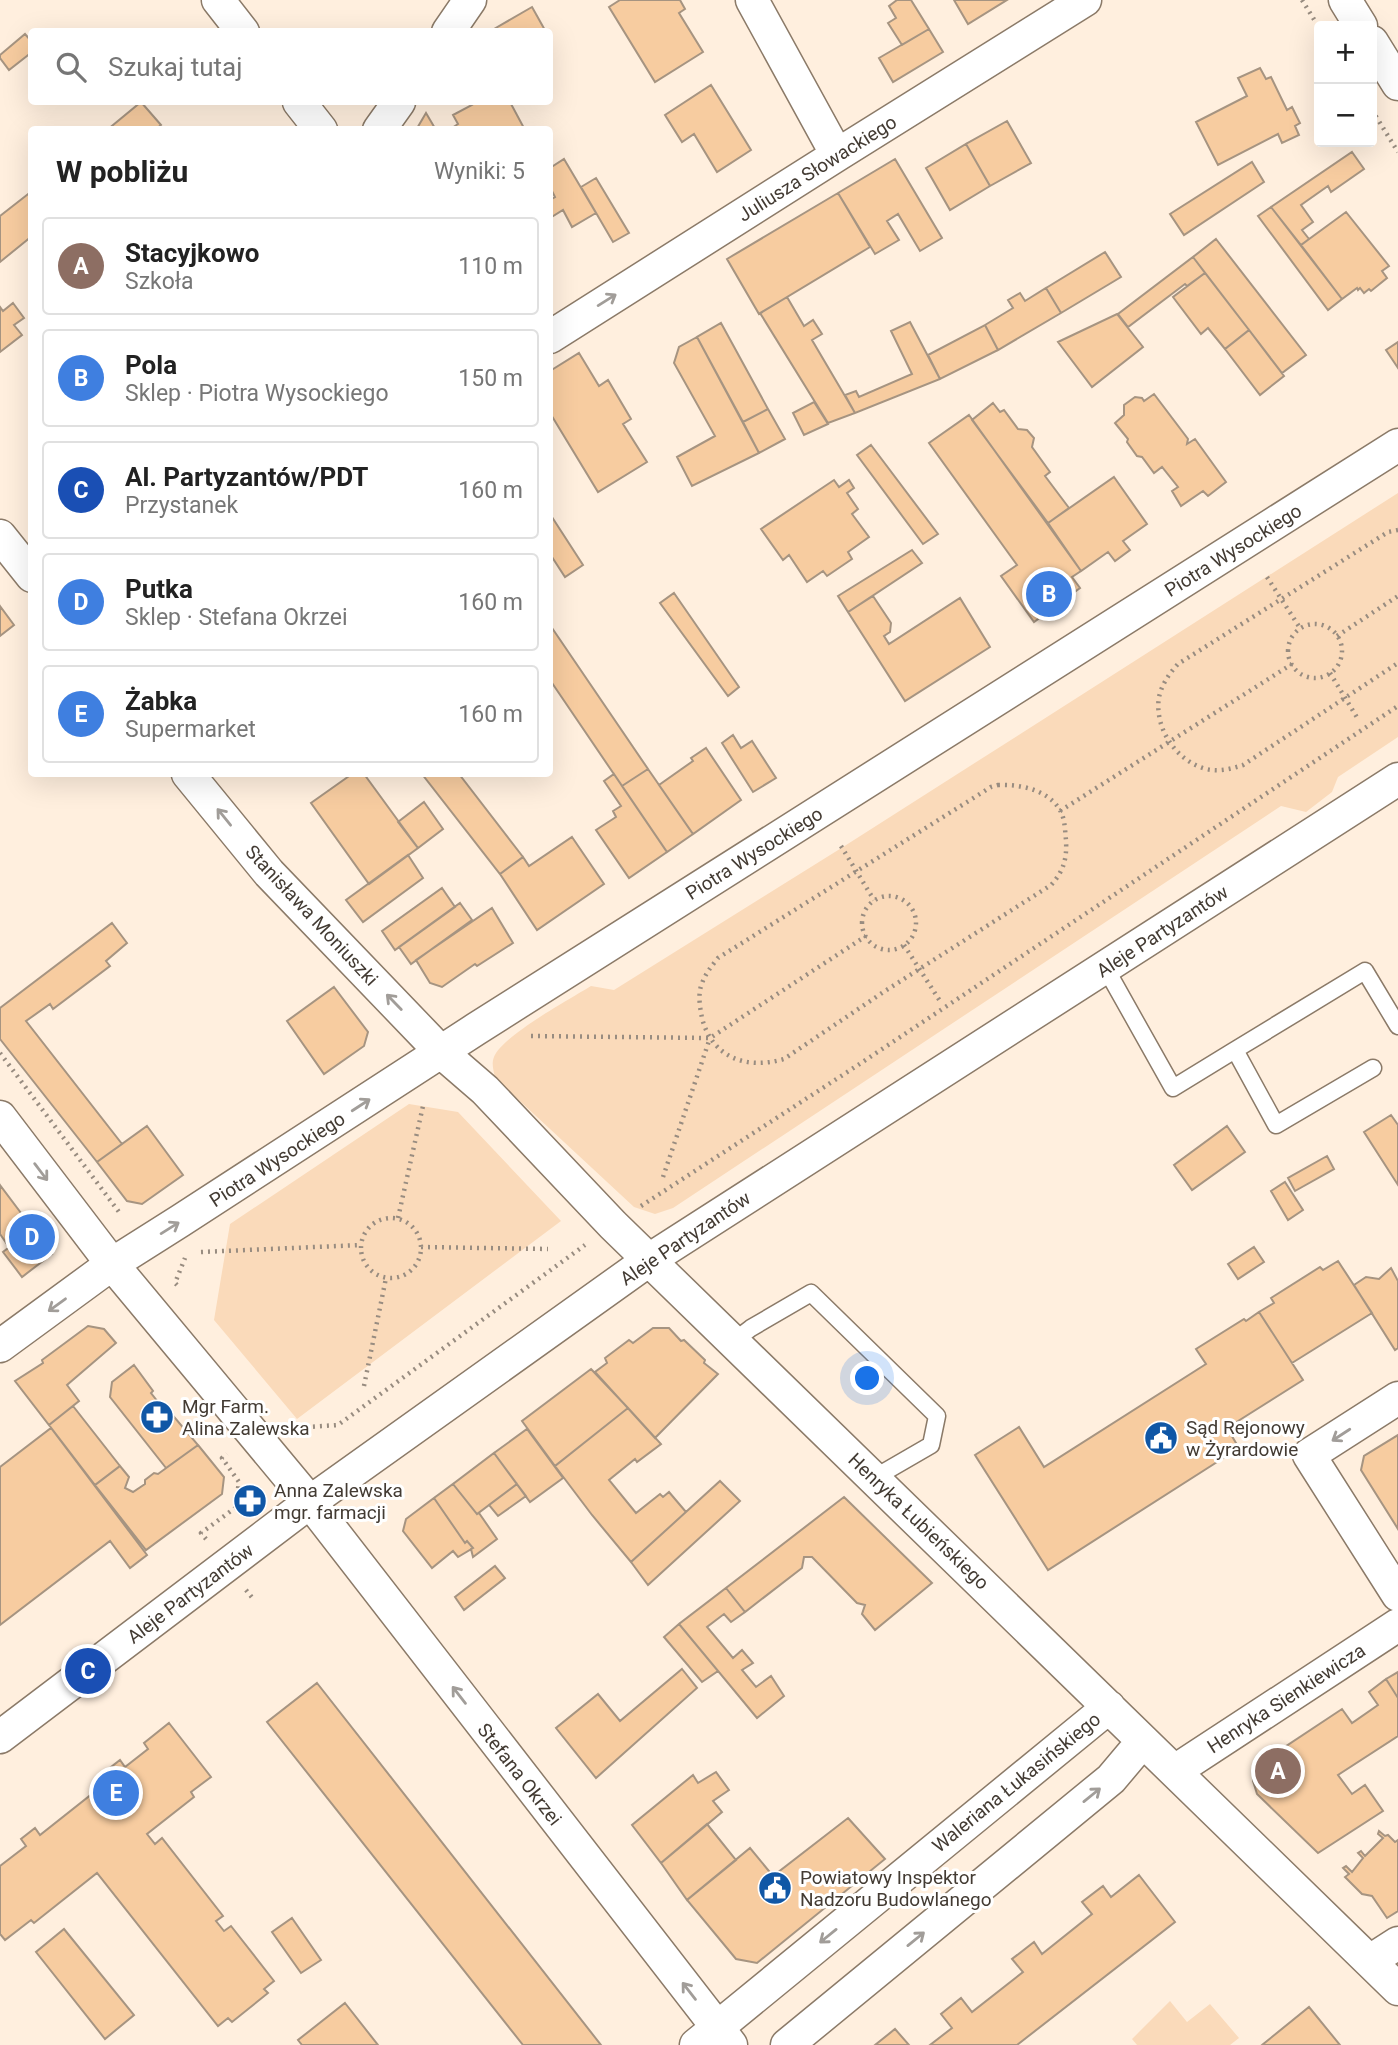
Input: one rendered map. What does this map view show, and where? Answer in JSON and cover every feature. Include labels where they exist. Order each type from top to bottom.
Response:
[{"type":"street","points":[[218,0],[240,28]]},
{"type":"street","points":[[451,28],[471,0]]},
{"type":"street","points":[[752,0],[836,155]]},
{"type":"street","name":"Juliusza Słowackiego","points":[[553,335],[1085,0]]},
{"type":"street","points":[[1345,0],[1359,21]]},
{"type":"street","points":[[1377,51],[1398,84]]},
{"type":"street","points":[[301,105],[318,126]]},
{"type":"street","points":[[382,126],[397,105]]},
{"type":"street","name":"Piotra Wysockiego","points":[[0,1346],[111,1264],[1398,445]]},
{"type":"street","points":[[0,536],[28,571]]},
{"type":"street","name":"Stanisława Moniuszki","points":[[190,777],[269,873],[441,1052]]},
{"type":"street","name":"Aleje Partyzantów","points":[[0,1737],[310,1502],[649,1260],[1398,779]]},
{"type":"street","name":"Henryka Łubieńskiego","points":[[441,1052],[485,1090],[613,1225],[1398,1989]]},
{"type":"street","points":[[0,1118],[111,1264],[310,1502]]},
{"type":"street","points":[[1398,1398],[1309,1455],[1398,1595]]},
{"type":"street","name":"Stefana Okrzei","points":[[310,1502],[715,2040]]},
{"type":"street","name":"Henryka Sienkiewicza","points":[[1175,1772],[1398,1625]]},
{"type":"street","name":"Waleriana Łukasińskiego","points":[[715,2040],[765,1987],[1109,1707]]},
{"type":"street","points":[[787,2045],[1111,1779],[1143,1741]]},
{"type":"street","points":[[1370,1961],[1398,1942]]},
{"type":"lane","points":[[1105,967],[1173,1088],[1365,971],[1398,1026]]},
{"type":"lane","points":[[1235,1050],[1276,1125],[1373,1068]]},
{"type":"lane","points":[[734,1341],[811,1293],[937,1416],[931,1445],[874,1478]]},
{"type":"path","points":[[1302,0],[1315,21]]},
{"type":"path","points":[[1377,118],[1398,152]]},
{"type":"path","points":[[1398,530],[1388,532],[1178,664],[1167,677],[1160,695],[1158,706],[1163,731],[1176,751],[1197,766],[1208,770],[1227,770],[1243,765],[1398,663]]},
{"type":"path","points":[[1267,576],[1300,628]]},
{"type":"path","points":[[1337,636],[1398,596]]},
{"type":"path","points":[[1308,624],[1324,625],[1337,636],[1341,652],[1336,667],[1330,673],[1313,677],[1297,671],[1292,664],[1289,657],[1290,640],[1300,628],[1308,624]]},
{"type":"path","points":[[1060,811],[1292,664]]},
{"type":"path","points":[[1330,673],[1357,719]]},
{"type":"path","points":[[284,1420],[291,1428],[338,1425],[658,1194],[855,1067],[1398,706]]},
{"type":"path","points":[[990,787],[1025,787],[1042,794],[1060,811],[1063,821],[1066,849],[1064,866],[1051,885],[784,1059],[768,1063],[748,1063],[727,1053],[710,1038],[701,1012],[700,988],[708,970],[718,958],[856,871],[990,787]]},
{"type":"path","points":[[841,846],[874,900]]},
{"type":"path","points":[[882,897],[898,898],[911,908],[915,924],[910,939],[904,945],[887,950],[871,943],[866,936],[863,929],[864,913],[874,900],[882,897]]},
{"type":"path","points":[[526,1036],[710,1038],[866,936]]},
{"type":"path","points":[[904,945],[940,1002]]},
{"type":"path","points":[[663,1177],[710,1038]]},
{"type":"path","points":[[0,1053],[127,1222]]},
{"type":"path","points":[[398,1219],[423,1106]]},
{"type":"path","points":[[388,1218],[398,1219],[415,1229],[421,1247],[416,1264],[410,1271],[403,1276],[386,1278],[370,1270],[364,1262],[361,1245],[369,1227],[388,1218]]},
{"type":"path","points":[[166,1230],[186,1258],[175,1283],[183,1293]]},
{"type":"path","points":[[201,1252],[361,1245]]},
{"type":"path","points":[[421,1247],[548,1249]]},
{"type":"path","points":[[363,1386],[386,1278]]},
{"type":"path","points":[[201,1533],[235,1508],[239,1482],[222,1458]]},
{"type":"shaded area","points":[[1398,493],[1398,737],[1338,777],[1332,792],[1306,812],[1281,806],[673,1208],[655,1214],[634,1207],[495,1078],[493,1060],[500,1048],[538,1018],[591,986],[614,990]]},
{"type":"shaded area","points":[[409,1104],[458,1112],[561,1221],[297,1419],[214,1320],[230,1224]]},
{"type":"shaded area","points":[[1170,2001],[1187,2022],[1210,2004],[1239,2038],[1230,2045],[1137,2045],[1132,2039]]},
{"type":"building","points":[[620,0],[680,0],[685,9],[679,13],[703,52],[655,82],[609,7]]},
{"type":"building","points":[[897,0],[911,0],[929,29],[902,45],[888,23],[896,18],[889,6]]},
{"type":"building","points":[[954,0],[1007,0],[968,24]]},
{"type":"building","points":[[532,7],[544,28],[496,28]]},
{"type":"building","points":[[929,29],[943,52],[893,82],[879,58]]},
{"type":"building","points":[[25,34],[28,37],[28,55],[9,70],[0,55]]},
{"type":"building","points":[[1260,68],[1266,79],[1271,77],[1287,110],[1292,107],[1300,123],[1295,126],[1299,135],[1282,143],[1278,134],[1218,165],[1196,122],[1247,96],[1238,78]]},
{"type":"building","points":[[711,85],[751,150],[717,172],[694,134],[682,142],[665,115]]},
{"type":"building","points":[[137,105],[144,105],[161,125],[160,126],[112,126]]},
{"type":"building","points":[[472,105],[512,105],[523,126],[455,126],[458,124],[453,115]]},
{"type":"building","points":[[426,113],[434,126],[418,126]]},
{"type":"building","points":[[1007,121],[1031,163],[990,186],[966,144]]},
{"type":"building","points":[[966,144],[990,186],[950,210],[926,168]]},
{"type":"building","points":[[1352,152],[1364,169],[1331,192],[1328,186],[1301,205],[1313,222],[1302,230],[1309,239],[1301,245],[1271,207]]},
{"type":"building","points":[[564,159],[596,213],[572,227],[563,210],[553,216],[553,166]]},
{"type":"building","points":[[895,159],[942,238],[920,251],[898,214],[887,221],[899,240],[875,254],[838,193]]},
{"type":"building","points":[[1252,162],[1264,182],[1184,235],[1170,214]]},
{"type":"building","points":[[596,178],[629,233],[613,242],[581,187]]},
{"type":"building","points":[[838,193],[870,247],[759,314],[727,259]]},
{"type":"building","points":[[28,194],[28,239],[0,262],[0,216]]},
{"type":"building","points":[[1271,207],[1342,299],[1328,310],[1258,216]]},
{"type":"building","points":[[1346,212],[1389,266],[1382,271],[1387,278],[1371,291],[1369,289],[1364,293],[1357,288],[1342,299],[1301,245]]},
{"type":"building","points":[[1216,239],[1306,355],[1282,373],[1193,257]]},
{"type":"building","points":[[1105,252],[1121,277],[1061,313],[1046,288]]},
{"type":"building","points":[[1193,257],[1205,273],[1187,286],[1185,284],[1128,327],[1118,314]]},
{"type":"building","points":[[1205,273],[1249,330],[1225,349],[1208,328],[1201,334],[1173,297]]},
{"type":"building","points":[[1046,288],[1061,313],[998,350],[985,325],[1013,308],[1008,300],[1020,293],[1025,301]]},
{"type":"building","points":[[787,297],[804,326],[813,320],[822,334],[812,340],[855,413],[828,423],[760,313]]},
{"type":"building","points":[[13,303],[24,318],[14,325],[22,335],[0,352],[0,307],[3,311]]},
{"type":"building","points":[[1117,314],[1143,347],[1092,387],[1058,342]]},
{"type":"building","points":[[910,322],[940,379],[855,413],[845,395],[856,391],[859,397],[912,374],[891,331]]},
{"type":"building","points":[[721,323],[768,409],[743,422],[697,337]]},
{"type":"building","points":[[985,325],[998,350],[940,379],[928,355]]},
{"type":"building","points":[[1249,330],[1284,376],[1260,395],[1225,349]]},
{"type":"building","points":[[697,337],[759,453],[692,486],[677,457],[715,436],[674,363],[679,347]]},
{"type":"building","points":[[1398,342],[1398,368],[1386,350]]},
{"type":"building","points":[[579,353],[599,386],[608,380],[631,419],[623,424],[647,462],[598,492],[553,418],[553,369]]},
{"type":"building","points":[[1154,394],[1188,439],[1187,444],[1195,439],[1226,482],[1208,496],[1203,491],[1181,506],[1172,491],[1178,487],[1162,467],[1154,473],[1142,457],[1137,456],[1115,423],[1124,415],[1124,405],[1135,397],[1144,401]]},
{"type":"building","points":[[814,402],[828,424],[804,435],[793,413]]},
{"type":"building","points":[[993,403],[1000,412],[1004,410],[1018,429],[1027,430],[1034,438],[1032,447],[1050,472],[1045,476],[1069,508],[1048,523],[972,420]]},
{"type":"building","points":[[768,409],[785,439],[759,453],[743,422]]},
{"type":"building","points":[[969,415],[1081,571],[1072,577],[1080,588],[1034,622],[1001,576],[1017,565],[929,443]]},
{"type":"building","points":[[871,445],[938,534],[923,544],[857,455]]},
{"type":"building","points":[[1114,477],[1147,524],[1123,541],[1130,550],[1115,561],[1108,552],[1081,571],[1048,523]]},
{"type":"building","points":[[834,480],[839,487],[849,480],[854,488],[847,493],[858,509],[852,514],[869,537],[848,552],[852,559],[827,576],[823,571],[807,582],[789,555],[783,560],[761,529]]},
{"type":"building","points":[[553,519],[583,565],[565,577],[553,559]]},
{"type":"building","points":[[912,550],[922,563],[848,612],[838,596]]},
{"type":"building","points":[[674,593],[739,687],[728,696],[660,603]]},
{"type":"building","points":[[873,596],[891,623],[890,632],[884,636],[889,644],[960,598],[990,647],[905,701],[848,612]]},
{"type":"building","points":[[0,606],[14,625],[0,636]]},
{"type":"building","points":[[553,629],[648,769],[622,786],[553,684]]},
{"type":"building","points":[[733,735],[741,748],[752,741],[776,778],[753,792],[722,743]]},
{"type":"building","points":[[706,748],[741,800],[693,834],[659,785],[693,761],[691,758]]},
{"type":"building","points":[[648,769],[693,834],[667,852],[622,786]]},
{"type":"building","points":[[614,774],[667,852],[629,878],[596,830],[616,817],[613,811],[621,806],[604,781]]},
{"type":"building","points":[[348,777],[366,777],[418,848],[369,884],[311,803]]},
{"type":"building","points":[[424,777],[461,777],[523,857],[500,874]]},
{"type":"building","points":[[424,802],[443,829],[418,848],[398,822]]},
{"type":"building","points":[[572,837],[604,884],[537,930],[500,874],[523,857],[529,866]]},
{"type":"building","points":[[408,855],[423,878],[363,922],[346,900]]},
{"type":"building","points":[[442,888],[455,907],[395,950],[382,931]]},
{"type":"building","points":[[460,903],[472,920],[411,964],[399,947]]},
{"type":"building","points":[[492,908],[513,943],[477,966],[475,964],[442,987],[430,983],[416,960]]},
{"type":"building","points":[[112,923],[127,943],[106,961],[110,966],[53,1009],[50,1004],[26,1021],[122,1144],[97,1162],[0,1039],[0,1008]]},
{"type":"building","points":[[334,987],[368,1032],[364,1046],[324,1074],[287,1021]]},
{"type":"building","points":[[1391,1115],[1398,1125],[1398,1185],[1364,1132]]},
{"type":"building","points":[[147,1126],[183,1175],[142,1204],[127,1201],[97,1162]]},
{"type":"building","points":[[1227,1126],[1245,1152],[1192,1190],[1174,1165]]},
{"type":"building","points":[[1327,1156],[1334,1169],[1295,1191],[1288,1178]]},
{"type":"building","points":[[1285,1182],[1303,1210],[1288,1220],[1271,1191]]},
{"type":"building","points":[[0,1185],[33,1229],[9,1247],[0,1234]]},
{"type":"building","points":[[33,1229],[52,1254],[22,1277],[3,1252]]},
{"type":"building","points":[[1254,1247],[1264,1262],[1238,1279],[1228,1264]]},
{"type":"building","points":[[1338,1261],[1372,1313],[1292,1363],[1259,1312],[1274,1303],[1271,1298],[1320,1267],[1323,1270]]},
{"type":"building","points":[[1391,1268],[1398,1281],[1398,1348],[1395,1350],[1354,1285],[1366,1277],[1379,1279]]},
{"type":"building","name":"Sąd Rejonowy w Żyrardowie","points":[[1259,1312],[1303,1380],[1227,1428],[1239,1448],[1048,1570],[975,1455],[1019,1427],[1044,1467],[1206,1364],[1196,1349]]},
{"type":"building","points":[[88,1326],[104,1329],[116,1343],[67,1385],[79,1401],[49,1425],[15,1381],[43,1363],[42,1360]]},
{"type":"building","points":[[653,1328],[669,1328],[718,1374],[655,1438],[595,1372],[607,1363],[605,1358],[629,1340],[633,1343]]},
{"type":"building","points":[[134,1365],[162,1407],[164,1405],[198,1445],[166,1468],[110,1397],[112,1382]]},
{"type":"building","points":[[591,1369],[628,1408],[555,1466],[522,1421]]},
{"type":"building","points":[[73,1406],[120,1466],[95,1485],[49,1425]]},
{"type":"building","points":[[628,1408],[661,1444],[637,1462],[635,1459],[609,1480],[636,1513],[660,1494],[663,1497],[669,1492],[686,1512],[631,1562],[555,1466]]},
{"type":"building","points":[[51,1428],[147,1555],[130,1568],[110,1541],[0,1625],[0,1467]]},
{"type":"building","points":[[527,1429],[563,1478],[530,1502],[494,1453]]},
{"type":"building","points":[[1398,1435],[1398,1529],[1361,1470],[1364,1456]]},
{"type":"building","points":[[198,1445],[224,1477],[222,1494],[146,1550],[95,1485],[120,1466],[129,1477],[125,1488],[133,1492],[145,1484],[145,1480],[154,1473],[158,1474]]},
{"type":"building","points":[[494,1453],[517,1484],[477,1514],[453,1484]]},
{"type":"building","points":[[720,1481],[740,1501],[648,1585],[631,1562]]},
{"type":"building","points":[[453,1484],[477,1514],[479,1513],[497,1539],[473,1557],[473,1548],[467,1541],[465,1543],[434,1498]]},
{"type":"building","points":[[517,1484],[526,1496],[498,1516],[489,1505]]},
{"type":"building","points":[[844,1497],[932,1583],[875,1630],[862,1614],[865,1605],[857,1603],[812,1557],[804,1557],[802,1568],[745,1612],[726,1588]]},
{"type":"building","points":[[434,1498],[465,1543],[467,1541],[473,1548],[458,1557],[453,1551],[432,1568],[403,1531],[406,1519]]},
{"type":"building","points":[[495,1566],[505,1578],[464,1610],[455,1597]]},
{"type":"building","points":[[726,1588],[745,1612],[731,1622],[724,1614],[707,1627],[733,1658],[742,1650],[753,1663],[742,1670],[756,1687],[771,1676],[784,1696],[757,1718],[679,1624]]},
{"type":"building","points":[[679,1624],[718,1671],[702,1682],[664,1637]]},
{"type":"building","points":[[682,1669],[697,1688],[596,1778],[556,1728],[598,1694],[620,1721]]},
{"type":"building","points":[[1398,1672],[1398,1698],[1386,1679]]},
{"type":"building","points":[[1386,1679],[1398,1698],[1398,1736],[1338,1775],[1352,1794],[1365,1785],[1383,1811],[1318,1853],[1257,1794],[1253,1781],[1254,1770],[1342,1709],[1352,1723],[1378,1705],[1369,1692]]},
{"type":"building","points":[[317,1683],[601,2045],[523,2045],[267,1722]]},
{"type":"building","points":[[169,1723],[211,1777],[191,1792],[194,1797],[147,1834],[155,1844],[162,1838],[223,1916],[216,1921],[224,1931],[231,1926],[274,1981],[264,1989],[268,1993],[232,2022],[228,2018],[218,2026],[97,1873],[34,1923],[31,1920],[5,1940],[0,1934],[0,1866],[26,1846],[21,1839],[35,1828],[40,1835],[112,1778],[106,1771],[120,1760],[125,1767],[148,1749],[144,1743]]},
{"type":"building","points":[[716,1772],[729,1790],[713,1801],[722,1812],[661,1863],[632,1825],[693,1775],[698,1783]]},
{"type":"building","name":"Powiatowy Inspektor Nadzoru Budowlanego","points":[[848,1818],[885,1859],[757,1963],[736,1959],[687,1900],[750,1848],[773,1876]]},
{"type":"building","points":[[707,1824],[736,1860],[687,1900],[661,1863]]},
{"type":"building","points":[[1379,1831],[1395,1842],[1398,1840],[1398,1911],[1387,1918],[1372,1896],[1362,1894],[1345,1877],[1349,1874],[1343,1868],[1346,1866],[1352,1872],[1363,1858],[1358,1853],[1361,1851],[1365,1856],[1383,1838],[1378,1834]]},
{"type":"building","points":[[1139,1875],[1175,1922],[1017,2045],[930,2045],[952,2028],[941,2014],[961,1998],[972,2012],[1023,1972],[1012,1959],[1034,1942],[1042,1954],[1092,1914],[1082,1902],[1103,1886],[1111,1897]]},
{"type":"building","points":[[292,1918],[321,1960],[301,1973],[272,1932]]},
{"type":"building","points":[[64,1929],[134,2015],[105,2039],[36,1952]]},
{"type":"building","points":[[345,2003],[378,2045],[302,2045],[298,2040]]},
{"type":"building","points":[[1309,2007],[1340,2045],[1262,2045]]},
{"type":"building","points":[[895,2029],[909,2045],[875,2045]]},
{"type":"place","name":"Pola","points":[[1049,594]]},
{"type":"place","name":"Putka","points":[[32,1237]]},
{"type":"place","name":"Mgr Farm. Alina Zalewska","points":[[157,1417]]},
{"type":"place","name":"Sąd Rejonowy w Żyrardowie","points":[[1161,1438]]},
{"type":"place","name":"Anna Zalewska mgr. farmacji","points":[[250,1501]]},
{"type":"place","name":"Al. Partyzantów/PDT","points":[[88,1671]]},
{"type":"place","name":"Stacyjkowo","points":[[1278,1771]]},
{"type":"place","name":"Żabka","points":[[116,1793]]},
{"type":"place","name":"Powiatowy Inspektor Nadzoru Budowlanego","points":[[775,1888]]}]
